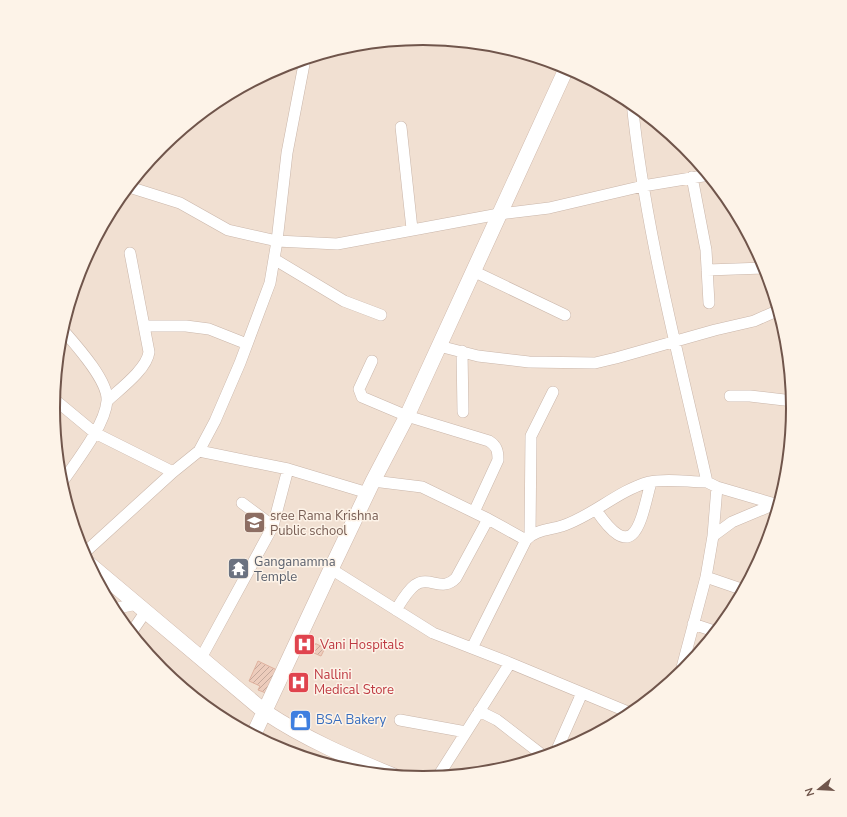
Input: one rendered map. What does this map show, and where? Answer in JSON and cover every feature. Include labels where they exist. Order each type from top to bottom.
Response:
[{"type":"street","points":[[88,549],[173,472],[199,451],[215,421],[247,344],[270,283],[277,241],[286,153],[304,65]]},
{"type":"street","points":[[256,731],[370,487],[407,416],[564,73]]},
{"type":"street","points":[[633,112],[637,154],[666,305],[707,482]]},
{"type":"street","points":[[401,127],[412,230]]},
{"type":"street","points":[[134,189],[180,203],[228,230],[277,241],[337,244],[499,214],[549,208],[643,186],[703,176]]},
{"type":"street","points":[[692,178],[706,250],[709,303]]},
{"type":"street","points":[[107,401],[143,367],[148,358],[149,352],[130,254]]},
{"type":"street","points":[[274,259],[344,301],[381,315]]},
{"type":"street","points":[[707,270],[759,268]]},
{"type":"street","points":[[473,271],[565,315]]},
{"type":"street","points":[[438,346],[478,356],[529,362],[595,363],[754,321],[774,312]]},
{"type":"street","points":[[144,326],[186,326],[209,329],[247,344]]},
{"type":"street","points":[[66,476],[95,433],[104,415],[107,401],[100,376],[67,336]]},
{"type":"street","points":[[462,351],[463,412]]},
{"type":"street","points":[[372,361],[359,389],[362,397],[407,416],[495,444],[498,451],[498,460],[474,512]]},
{"type":"street","points":[[472,648],[528,538],[531,436],[553,392]]},
{"type":"street","points":[[730,396],[762,396],[787,400]]},
{"type":"street","points":[[60,404],[95,433],[173,472]]},
{"type":"street","points":[[199,451],[370,487],[422,487],[528,538]]},
{"type":"street","points":[[201,658],[273,526],[288,470]]},
{"type":"street","points":[[596,510],[605,524],[617,534],[624,537],[630,536],[635,532],[640,524],[651,482]]},
{"type":"street","points":[[528,538],[541,531],[561,526],[579,519],[596,510],[617,495],[637,486],[651,482],[707,482],[717,487],[775,502]]},
{"type":"street","points":[[685,661],[693,624],[706,577],[713,536],[717,487]]},
{"type":"street","points":[[242,502],[273,526]]},
{"type":"street","points":[[713,536],[732,522],[774,505]]},
{"type":"street","points":[[396,610],[409,591],[421,582],[447,585],[451,583],[456,578],[488,519]]},
{"type":"street","points":[[331,569],[433,633],[625,711]]},
{"type":"street","points":[[99,572],[265,712],[326,748],[377,769]]},
{"type":"street","points":[[706,577],[739,588]]},
{"type":"street","points":[[120,609],[142,608]]},
{"type":"street","points":[[133,627],[142,608]]},
{"type":"street","points":[[693,624],[712,630]]},
{"type":"street","points":[[441,771],[510,663]]},
{"type":"street","points":[[559,746],[582,693]]},
{"type":"street","points":[[479,712],[497,720],[540,753]]},
{"type":"street","points":[[400,720],[466,732]]},
{"type":"shaded area","points":[[424,45],[471,48],[518,57],[540,64],[584,82],[605,94],[645,120],[663,135],[681,151],[712,187],[726,207],[750,248],[768,292],[775,314],[784,361],[787,408],[784,456],[775,503],[768,525],[750,569],[738,590],[712,630],[697,648],[681,666],[645,697],[625,711],[584,735],[540,753],[518,760],[471,769],[447,771],[424,772],[376,769],[329,760],[307,753],[263,735],[242,723],[202,697],[184,682],[166,666],[135,630],[121,610],[97,569],[79,525],[72,503],[63,456],[61,432],[60,408],[63,361],[72,314],[79,292],[97,248],[109,227],[135,187],[150,169],[166,151],[202,120],[222,106],[263,82],[307,64],[329,57],[376,48],[400,46]]},
{"type":"building","points":[[306,639],[325,648],[321,656],[302,648]]},
{"type":"building","points":[[258,661],[277,670],[266,693],[258,690],[260,686],[249,681]]},
{"type":"place","name":"sree Rama Krishna Public school","points":[[254,523]]},
{"type":"place","name":"Ganganamma Temple","points":[[238,569]]},
{"type":"place","name":"Vani Hospitals","points":[[305,645]]},
{"type":"place","name":"Nallini Medical Store","points":[[299,682]]},
{"type":"place","name":"BSA Bakery","points":[[301,720]]}]
